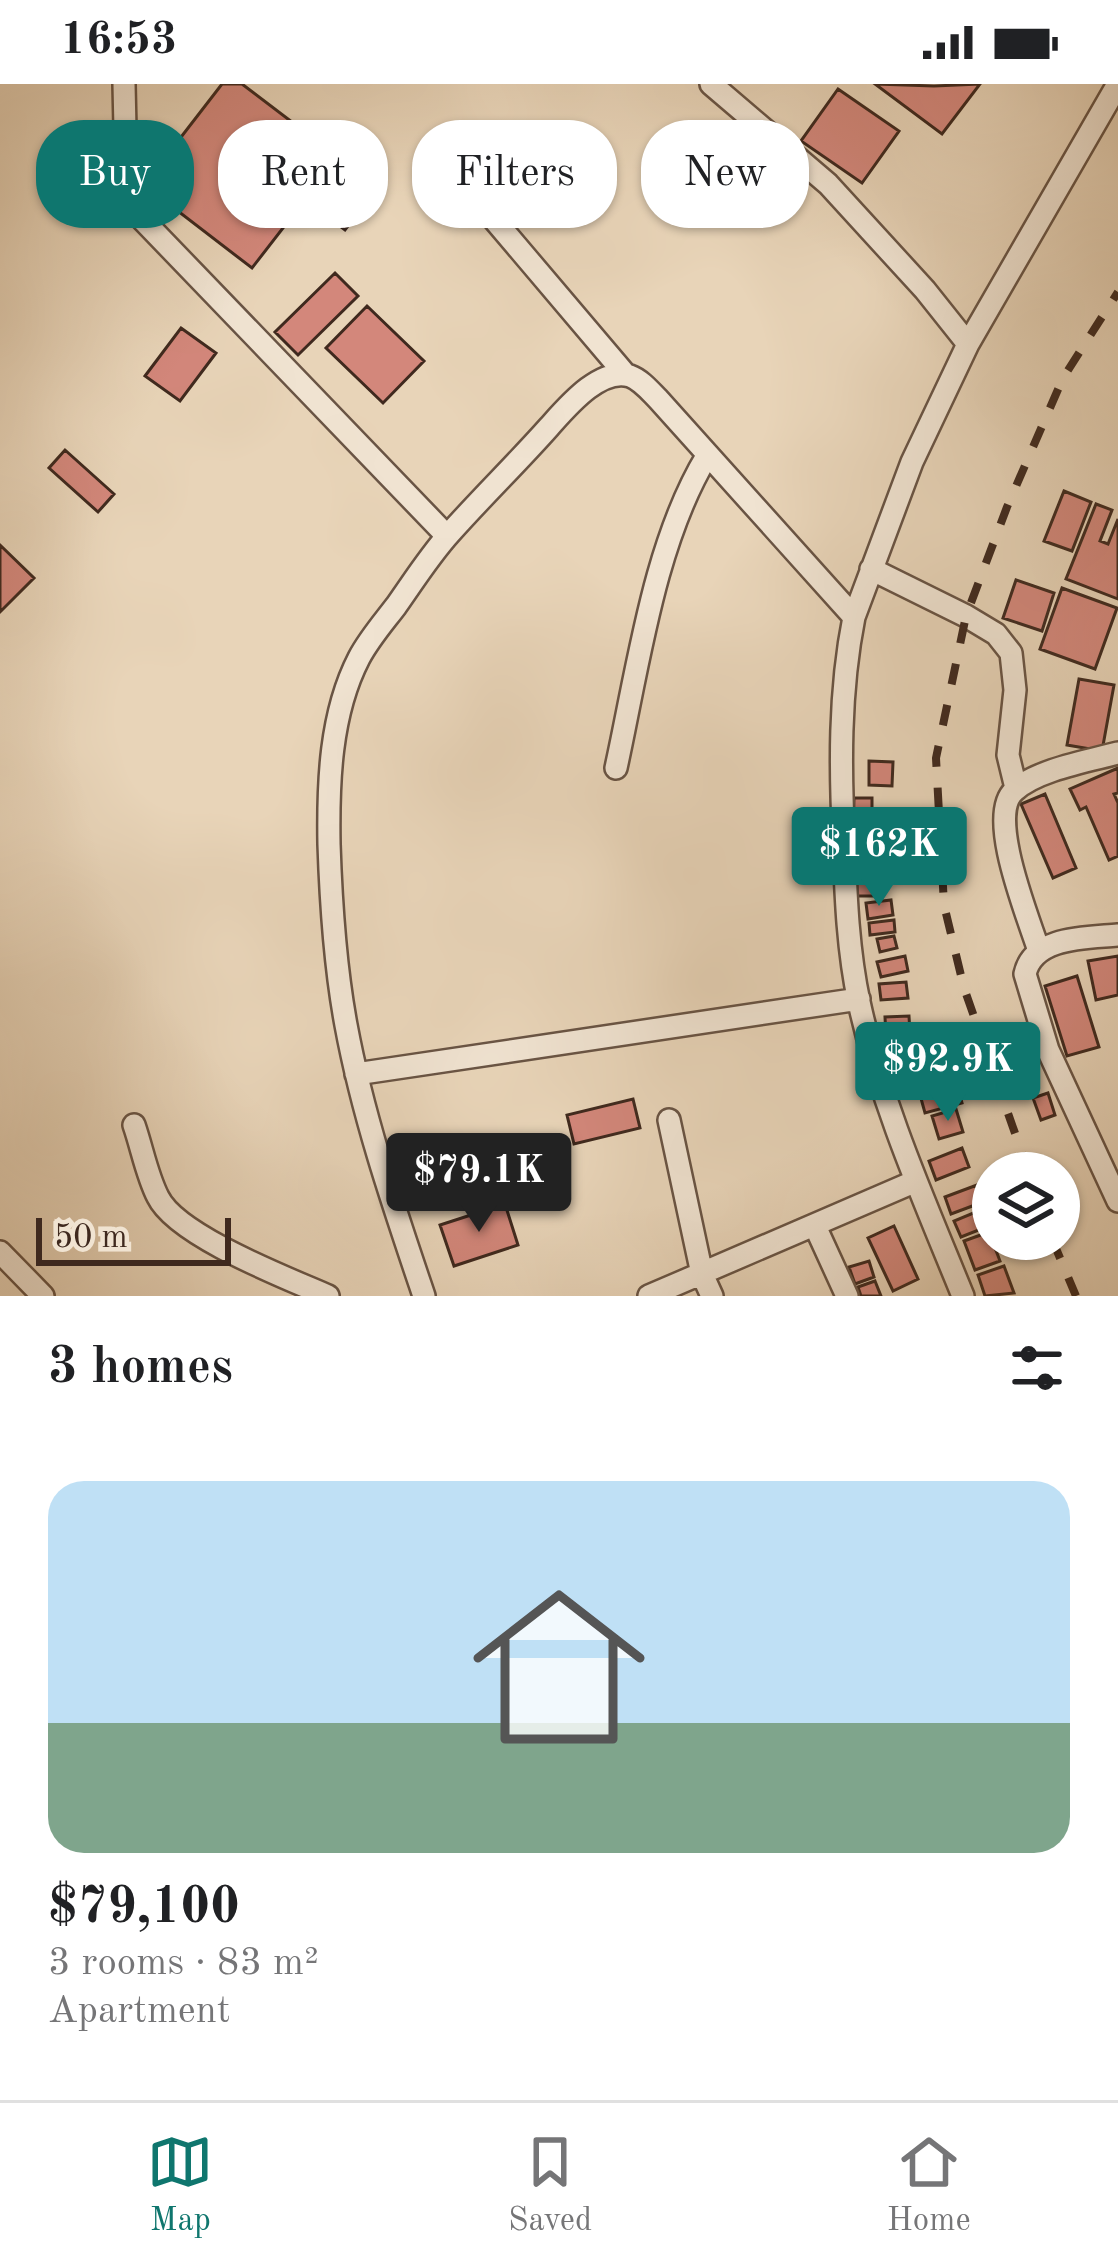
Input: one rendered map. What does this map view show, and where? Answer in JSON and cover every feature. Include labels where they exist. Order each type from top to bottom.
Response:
[{"type":"street","points":[[124,84],[126,174],[138,215],[447,536]]},
{"type":"street","points":[[711,84],[828,184],[926,290],[968,344]]},
{"type":"street","points":[[963,1296],[892,1116],[859,999],[846,901],[843,693],[854,617],[912,462],[968,344],[1118,84]]},
{"type":"street","points":[[501,228],[625,374],[638,379],[658,399],[854,617]]},
{"type":"street","points":[[424,1296],[393,1204],[345,1022],[330,891],[329,814],[332,752],[342,705],[361,655],[447,536],[583,394],[603,380],[625,374]]},
{"type":"street","points":[[616,767],[659,573],[693,480],[707,456]]},
{"type":"street","points":[[871,569],[966,616],[996,634],[1011,653],[1015,690],[1008,755],[1016,788]]},
{"type":"street","points":[[1039,951],[1005,836],[1007,799],[1035,777],[1118,753]]},
{"type":"street","points":[[1118,935],[1073,939],[1039,951],[1027,963],[1025,974],[1048,1050],[1118,1201]]},
{"type":"street","points":[[356,1074],[859,999]]},
{"type":"street","points":[[669,1120],[702,1274],[712,1296]]},
{"type":"street","points":[[134,1125],[159,1201],[223,1249],[328,1296]]},
{"type":"street","points":[[649,1296],[916,1180]]},
{"type":"street","points":[[815,1226],[847,1296]]},
{"type":"street","points":[[0,1252],[43,1296]]},
{"type":"building","points":[[222,84],[242,84],[289,120],[218,120],[218,228],[283,228],[252,268],[194,223],[194,120]]},
{"type":"building","points":[[875,84],[934,86],[980,84],[942,134]]},
{"type":"building","points":[[838,89],[899,131],[862,183],[809,147],[809,130]]},
{"type":"building","points":[[335,273],[358,296],[298,355],[275,332]]},
{"type":"building","points":[[367,306],[424,361],[383,403],[326,348]]},
{"type":"building","points":[[181,328],[216,353],[180,401],[145,376]]},
{"type":"building","points":[[65,450],[114,494],[98,512],[49,468]]},
{"type":"building","points":[[1064,491],[1091,502],[1072,551],[1044,541]]},
{"type":"building","points":[[1096,504],[1112,510],[1100,541],[1108,544],[1118,519],[1118,599],[1066,579]]},
{"type":"building","points":[[0,545],[34,578],[0,612]]},
{"type":"building","points":[[1016,580],[1054,593],[1042,631],[1003,618]]},
{"type":"building","points":[[1062,588],[1117,608],[1095,669],[1040,649]]},
{"type":"building","points":[[1079,679],[1114,685],[1102,751],[1067,745]]},
{"type":"building","points":[[869,761],[893,762],[892,786],[869,785]]},
{"type":"building","points":[[1118,768],[1118,793],[1114,794],[1118,856],[1109,860],[1086,807],[1080,810],[1070,789]]},
{"type":"building","points":[[1045,794],[1076,868],[1053,878],[1021,804]]},
{"type":"building","points":[[854,798],[872,798],[872,818],[889,818],[889,856],[860,855]]},
{"type":"building","points":[[882,866],[882,896],[857,896],[856,867]]},
{"type":"building","points":[[891,900],[893,915],[868,919],[866,903]]},
{"type":"building","points":[[894,920],[895,932],[870,935],[869,923]]},
{"type":"building","points":[[894,936],[897,948],[880,952],[877,939]]},
{"type":"building","points":[[905,956],[908,971],[881,977],[877,962]]},
{"type":"building","points":[[1118,956],[1118,995],[1096,1000],[1088,961]]},
{"type":"building","points":[[1077,976],[1099,1047],[1067,1056],[1045,986]]},
{"type":"building","points":[[906,982],[908,998],[881,1000],[879,984]]},
{"type":"building","points":[[909,1016],[910,1034],[886,1036],[885,1017]]},
{"type":"building","points":[[936,1057],[939,1074],[909,1080],[905,1064]]},
{"type":"building","points":[[954,1074],[962,1103],[925,1113],[917,1084]]},
{"type":"building","points":[[1048,1093],[1055,1115],[1041,1120],[1033,1098]]},
{"type":"building","points":[[633,1099],[640,1128],[574,1144],[567,1115]]},
{"type":"building","points":[[956,1109],[963,1132],[939,1139],[932,1116]]},
{"type":"building","points":[[962,1148],[969,1167],[936,1180],[929,1161]]},
{"type":"building","points":[[972,1187],[972,1206],[951,1214],[945,1197]]},
{"type":"building","points":[[505,1204],[518,1245],[454,1266],[440,1225]]},
{"type":"building","points":[[972,1214],[972,1233],[961,1237],[954,1221]]},
{"type":"building","points":[[894,1226],[918,1279],[893,1291],[868,1238]]},
{"type":"building","points":[[972,1238],[972,1260],[1000,1261],[975,1270],[964,1241]]},
{"type":"building","points":[[869,1261],[874,1277],[855,1284],[849,1267]]},
{"type":"building","points":[[1004,1266],[1014,1293],[985,1296],[978,1275]]},
{"type":"building","points":[[875,1281],[881,1296],[861,1296],[858,1287]]},
{"type":"railway","points":[[1022,1152],[964,988],[944,905],[936,758],[966,616],[1007,507],[1063,378],[1118,292]]},
{"type":"railway","points":[[1061,1260],[1076,1296]]}]
